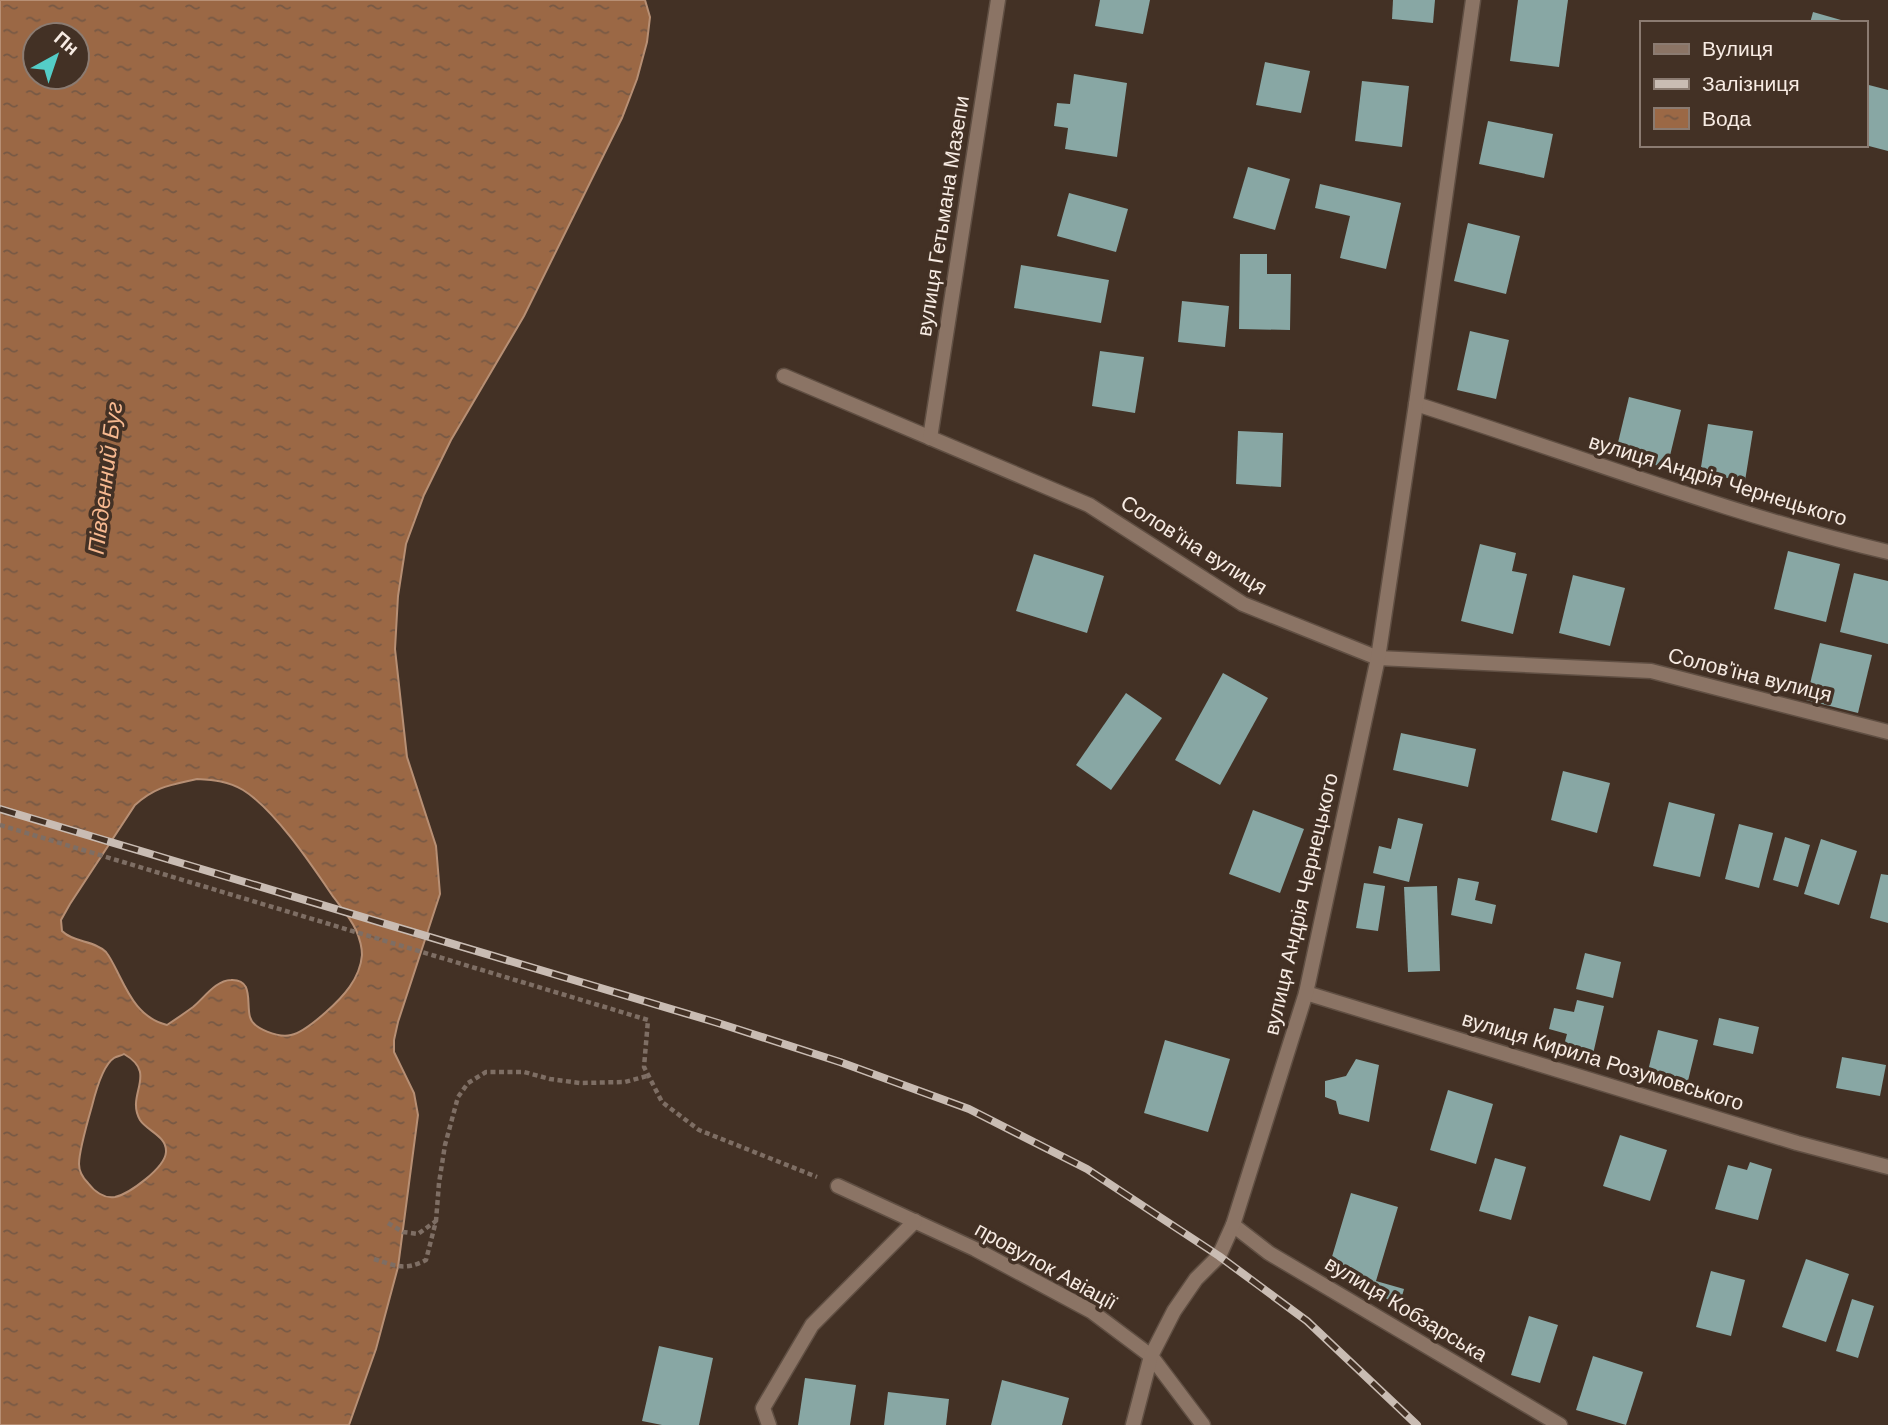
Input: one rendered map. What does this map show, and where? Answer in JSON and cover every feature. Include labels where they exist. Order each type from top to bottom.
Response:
[{"type":"street","name":"вулиця Гетьмана Мазепи","points":[[930,438],[998,0]]},
{"type":"street","name":"вулиця Андрія Чернецького","points":[[1133,1425],[1151,1356],[1174,1311],[1196,1279],[1219,1256],[1233,1225],[1306,993],[1378,658],[1473,0]]},
{"type":"street","name":"Солов'їна вулиця","points":[[783,376],[1089,505],[1243,604],[1378,658],[1651,671],[1888,732]]},
{"type":"street","name":"вулиця Андрія Чернецького","points":[[1416,404],[1667,489],[1841,541],[1888,552]]},
{"type":"street","name":"вулиця Кирила Розумовського","points":[[1306,993],[1797,1143],[1888,1167]]},
{"type":"street","name":"провулок Авіації","points":[[838,1185],[975,1249],[1091,1311],[1151,1356],[1203,1425]]},
{"type":"street","points":[[769,1425],[763,1408],[812,1325],[915,1221]]},
{"type":"street","name":"вулиця Кобзарська","points":[[1233,1225],[1269,1253],[1560,1425]]},
{"type":"path","points":[[0,825],[648,1020],[643,1067],[662,1102],[699,1130],[838,1185]]},
{"type":"path","points":[[374,1259],[398,1267],[412,1267],[426,1260],[436,1221],[445,1144],[458,1097],[468,1083],[486,1072],[524,1072],[580,1083],[625,1082],[647,1076]]},
{"type":"path","points":[[388,1223],[403,1232],[418,1234],[436,1221]]},
{"type":"water","name":"Південний Буг","points":[[0,0],[645,0],[650,17],[647,42],[637,79],[622,118],[524,316],[451,440],[424,495],[406,544],[398,596],[395,649],[407,757],[436,846],[440,894],[394,1040],[394,1052],[414,1093],[418,1115],[398,1267],[376,1349],[349,1425],[0,1425]],"holes":[[[197,779],[237,787],[267,810],[291,838],[356,930],[362,955],[354,980],[332,1006],[295,1034],[274,1034],[256,1025],[250,1017],[246,988],[243,983],[231,980],[215,986],[193,1007],[167,1025],[157,1022],[136,1004],[106,952],[62,931],[61,920],[70,904],[135,805],[157,790]],[[124,1054],[139,1069],[136,1111],[143,1124],[163,1142],[166,1152],[160,1165],[145,1179],[121,1195],[107,1197],[93,1189],[86,1181],[80,1169],[79,1158],[100,1080],[110,1062]]]},
{"type":"building","points":[[1100,0],[1150,0],[1143,34],[1095,26]]},
{"type":"building","points":[[1393,0],[1435,0],[1433,23],[1392,19]]},
{"type":"building","points":[[1518,0],[1568,0],[1559,67],[1510,61]]},
{"type":"building","points":[[1813,12],[1844,21],[1811,21]]},
{"type":"building","points":[[1265,62],[1310,71],[1301,113],[1256,105]]},
{"type":"building","points":[[1074,74],[1127,83],[1117,157],[1065,149],[1068,128],[1054,126],[1057,103],[1070,104]]},
{"type":"building","points":[[1362,81],[1409,86],[1402,147],[1355,141]]},
{"type":"building","points":[[1867,85],[1888,90],[1888,151],[1867,146]]},
{"type":"building","points":[[1488,121],[1553,134],[1544,178],[1479,164]]},
{"type":"building","points":[[1248,167],[1290,179],[1275,230],[1233,218]]},
{"type":"building","points":[[1320,184],[1401,203],[1386,269],[1340,258],[1350,216],[1315,208]]},
{"type":"building","points":[[1069,193],[1128,209],[1116,252],[1057,236]]},
{"type":"building","points":[[1468,223],[1520,236],[1506,294],[1454,281]]},
{"type":"building","points":[[1240,254],[1267,254],[1267,274],[1291,274],[1290,330],[1239,329]]},
{"type":"building","points":[[1021,265],[1109,280],[1101,323],[1014,308]]},
{"type":"building","points":[[1182,301],[1229,306],[1225,347],[1178,342]]},
{"type":"building","points":[[1470,331],[1509,340],[1496,399],[1457,390]]},
{"type":"building","points":[[1100,351],[1144,357],[1135,413],[1092,406]]},
{"type":"building","points":[[1629,397],[1681,410],[1667,468],[1615,455]]},
{"type":"building","points":[[1708,424],[1753,431],[1745,481],[1700,473]]},
{"type":"building","points":[[1238,431],[1283,433],[1281,487],[1236,484]]},
{"type":"building","points":[[1480,544],[1516,553],[1512,571],[1527,574],[1513,634],[1461,621]]},
{"type":"building","points":[[1788,551],[1840,564],[1826,622],[1774,609]]},
{"type":"building","points":[[1034,554],[1104,576],[1087,633],[1016,611]]},
{"type":"building","points":[[1854,573],[1888,581],[1888,644],[1840,632]]},
{"type":"building","points":[[1573,575],[1625,588],[1610,646],[1559,633]]},
{"type":"building","points":[[1820,643],[1872,655],[1858,713],[1806,700]]},
{"type":"building","points":[[1223,673],[1268,698],[1220,785],[1175,760]]},
{"type":"building","points":[[1126,693],[1162,718],[1111,790],[1076,765]]},
{"type":"building","points":[[1401,733],[1476,749],[1468,787],[1393,770]]},
{"type":"building","points":[[1563,771],[1610,783],[1597,833],[1551,820]]},
{"type":"building","points":[[1669,802],[1715,814],[1700,877],[1653,866]]},
{"type":"building","points":[[1253,810],[1304,829],[1280,893],[1229,874]]},
{"type":"building","points":[[1398,818],[1423,824],[1409,882],[1373,873],[1379,846],[1391,849]]},
{"type":"building","points":[[1739,824],[1773,833],[1759,888],[1725,879]]},
{"type":"building","points":[[1785,837],[1810,845],[1798,887],[1773,880]]},
{"type":"building","points":[[1821,839],[1857,851],[1839,905],[1804,894]]},
{"type":"building","points":[[1881,874],[1888,875],[1888,923],[1870,918]]},
{"type":"building","points":[[1458,878],[1479,882],[1475,900],[1496,905],[1492,924],[1451,915]]},
{"type":"building","points":[[1364,883],[1385,886],[1378,931],[1356,928]]},
{"type":"building","points":[[1437,886],[1440,971],[1408,972],[1404,887]]},
{"type":"building","points":[[1585,953],[1621,962],[1613,998],[1576,989]]},
{"type":"building","points":[[1577,1000],[1604,1006],[1591,1063],[1561,1056],[1567,1034],[1549,1029],[1554,1008],[1574,1012]]},
{"type":"building","points":[[1719,1018],[1759,1027],[1753,1054],[1713,1045]]},
{"type":"building","points":[[1658,1030],[1698,1040],[1686,1089],[1646,1079]]},
{"type":"building","points":[[1165,1040],[1230,1059],[1208,1132],[1144,1113]]},
{"type":"building","points":[[1842,1057],[1886,1065],[1880,1096],[1836,1088]]},
{"type":"building","points":[[1356,1059],[1379,1065],[1369,1122],[1339,1114],[1336,1101],[1325,1097],[1325,1081],[1346,1076]]},
{"type":"building","points":[[1448,1090],[1493,1104],[1476,1164],[1430,1150]]},
{"type":"building","points":[[1620,1135],[1667,1150],[1650,1201],[1603,1186]]},
{"type":"building","points":[[1495,1158],[1526,1167],[1511,1220],[1479,1211]]},
{"type":"building","points":[[1750,1162],[1772,1169],[1758,1220],[1715,1209],[1728,1165],[1747,1170]]},
{"type":"building","points":[[1351,1193],[1398,1207],[1376,1281],[1404,1289],[1400,1303],[1363,1292],[1363,1281],[1328,1270]]},
{"type":"building","points":[[1806,1259],[1849,1274],[1826,1342],[1782,1327]]},
{"type":"building","points":[[1711,1271],[1745,1280],[1731,1336],[1696,1327]]},
{"type":"building","points":[[1852,1299],[1874,1306],[1858,1358],[1836,1351]]},
{"type":"building","points":[[1529,1316],[1558,1325],[1540,1383],[1511,1375]]},
{"type":"building","points":[[659,1346],[713,1358],[699,1425],[662,1425],[642,1421]]},
{"type":"building","points":[[1593,1356],[1643,1372],[1626,1425],[1576,1410]]},
{"type":"building","points":[[805,1378],[856,1385],[850,1425],[798,1425]]},
{"type":"building","points":[[1002,1380],[1069,1398],[1062,1425],[991,1425]]},
{"type":"building","points":[[888,1392],[949,1399],[946,1425],[884,1425]]},
{"type":"railway","points":[[0,809],[718,1023],[840,1062],[969,1109],[1087,1169],[1219,1256],[1307,1321],[1417,1425]]}]
